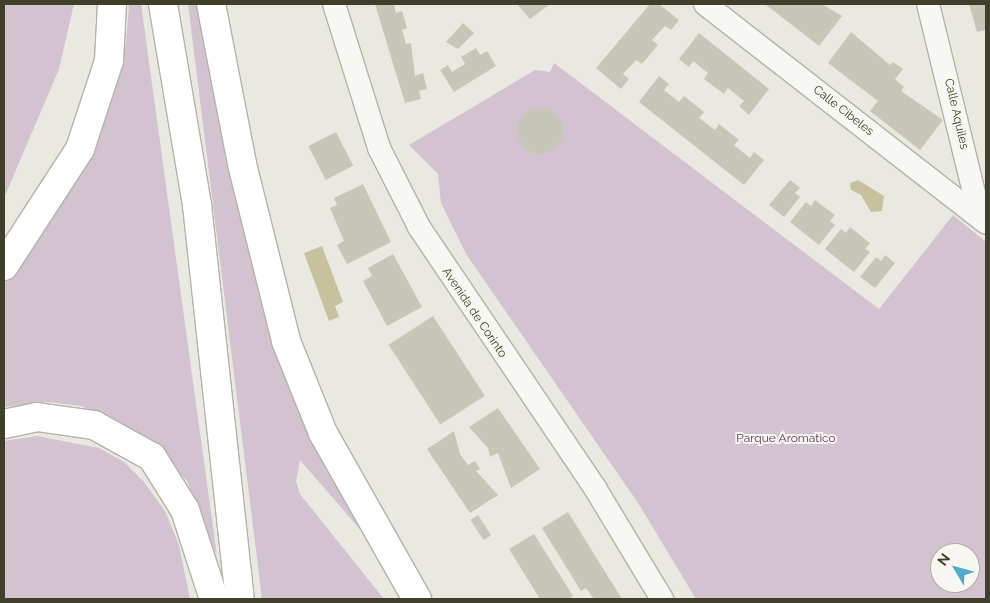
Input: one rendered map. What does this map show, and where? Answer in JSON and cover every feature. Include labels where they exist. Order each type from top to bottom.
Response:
[{"type":"highway","points":[[4,266],[57,190],[95,113],[110,61],[112,4]]},
{"type":"highway","points":[[163,4],[197,205],[240,599]]},
{"type":"highway","points":[[211,8],[242,164],[286,341],[322,433],[417,599]]},
{"type":"highway","points":[[4,424],[37,417],[94,425],[152,457],[185,510],[214,599]]},
{"type":"street","name":"Avenida de Corinto","points":[[334,4],[380,148],[419,227],[595,488],[662,599]]},
{"type":"street","name":"Calle Cibeles","points":[[705,4],[983,221]]},
{"type":"street","name":"Calle Aquiles","points":[[928,4],[983,221]]},
{"type":"green space","points":[[4,4],[74,4],[59,69],[4,198]]},
{"type":"green space","points":[[129,4],[141,4],[217,556],[187,481],[149,440],[115,419],[81,406],[48,402],[4,407],[4,283],[61,203],[89,155],[111,102],[126,42]]},
{"type":"green space","points":[[188,4],[199,4],[255,276],[270,326],[333,479],[364,534],[300,460],[296,481],[300,494],[384,599],[262,599]]},
{"type":"green space","name":"Parque Aromatico","points":[[554,63],[879,309],[953,215],[986,242],[986,599],[696,599],[638,503],[466,254],[441,203],[438,174],[409,145],[535,70],[550,72]]},
{"type":"green space","points":[[37,436],[99,448],[124,462],[144,482],[165,511],[179,545],[190,599],[4,599],[4,441]]},
{"type":"shaded area","points":[[858,180],[884,196],[882,211],[871,212],[861,195],[851,190],[850,183]]},
{"type":"shaded area","points":[[322,246],[343,302],[335,306],[339,317],[329,321],[304,253]]},
{"type":"building","points":[[375,4],[394,4],[396,13],[402,11],[407,28],[402,30],[406,44],[411,43],[415,76],[423,73],[427,89],[419,91],[421,99],[405,103]]},
{"type":"building","points":[[517,4],[550,4],[530,19]]},
{"type":"building","points":[[650,4],[659,4],[679,20],[671,30],[665,26],[652,40],[658,45],[642,64],[636,60],[623,74],[629,79],[621,89],[596,68]]},
{"type":"building","points":[[765,4],[822,4],[842,16],[819,46]]},
{"type":"building","points":[[969,4],[986,4],[986,30],[977,32]]},
{"type":"building","points":[[463,23],[474,33],[458,49],[446,42]]},
{"type":"building","points":[[851,32],[890,65],[893,62],[903,69],[895,79],[904,87],[901,91],[943,120],[920,150],[870,111],[878,101],[828,63]]},
{"type":"building","points":[[699,33],[769,89],[749,115],[739,106],[744,101],[728,88],[724,94],[704,79],[708,73],[693,61],[689,67],[679,59]]},
{"type":"building","points":[[476,48],[480,55],[487,51],[496,66],[454,92],[440,70],[448,65],[452,72],[465,64],[461,57]]},
{"type":"building","points":[[659,76],[669,84],[664,90],[679,102],[684,96],[704,112],[699,118],[715,130],[719,124],[739,140],[734,145],[750,158],[754,152],[764,160],[744,185],[639,102]]},
{"type":"building","points":[[540,108],[553,112],[559,118],[563,131],[559,144],[553,150],[540,154],[527,150],[521,144],[517,131],[521,118],[527,112]]},
{"type":"building","points":[[336,132],[353,166],[326,180],[308,146]]},
{"type":"building","points":[[790,180],[800,188],[795,193],[800,197],[784,217],[769,205]]},
{"type":"building","points":[[363,184],[391,242],[347,264],[337,245],[344,241],[330,208],[337,205],[334,198]]},
{"type":"building","points":[[815,200],[835,215],[830,221],[835,225],[819,245],[790,222],[806,202],[811,206]]},
{"type":"building","points":[[850,227],[870,243],[865,249],[870,252],[854,272],[825,249],[841,229],[846,233]]},
{"type":"building","points":[[393,254],[422,307],[387,326],[363,281],[372,276],[368,268]]},
{"type":"building","points":[[885,255],[895,263],[875,288],[860,277],[876,257],[881,261]]},
{"type":"building","points":[[433,316],[485,396],[440,425],[389,345]]},
{"type":"building","points":[[498,408],[540,469],[511,488],[498,453],[490,457],[488,448],[469,427]]},
{"type":"building","points":[[454,431],[460,454],[468,465],[475,461],[480,469],[476,471],[498,495],[470,513],[427,449]]},
{"type":"building","points":[[568,512],[622,599],[594,599],[586,588],[581,591],[542,528]]},
{"type":"building","points":[[478,515],[491,535],[484,540],[470,520]]},
{"type":"building","points":[[534,534],[573,596],[569,599],[540,599],[509,549]]}]
